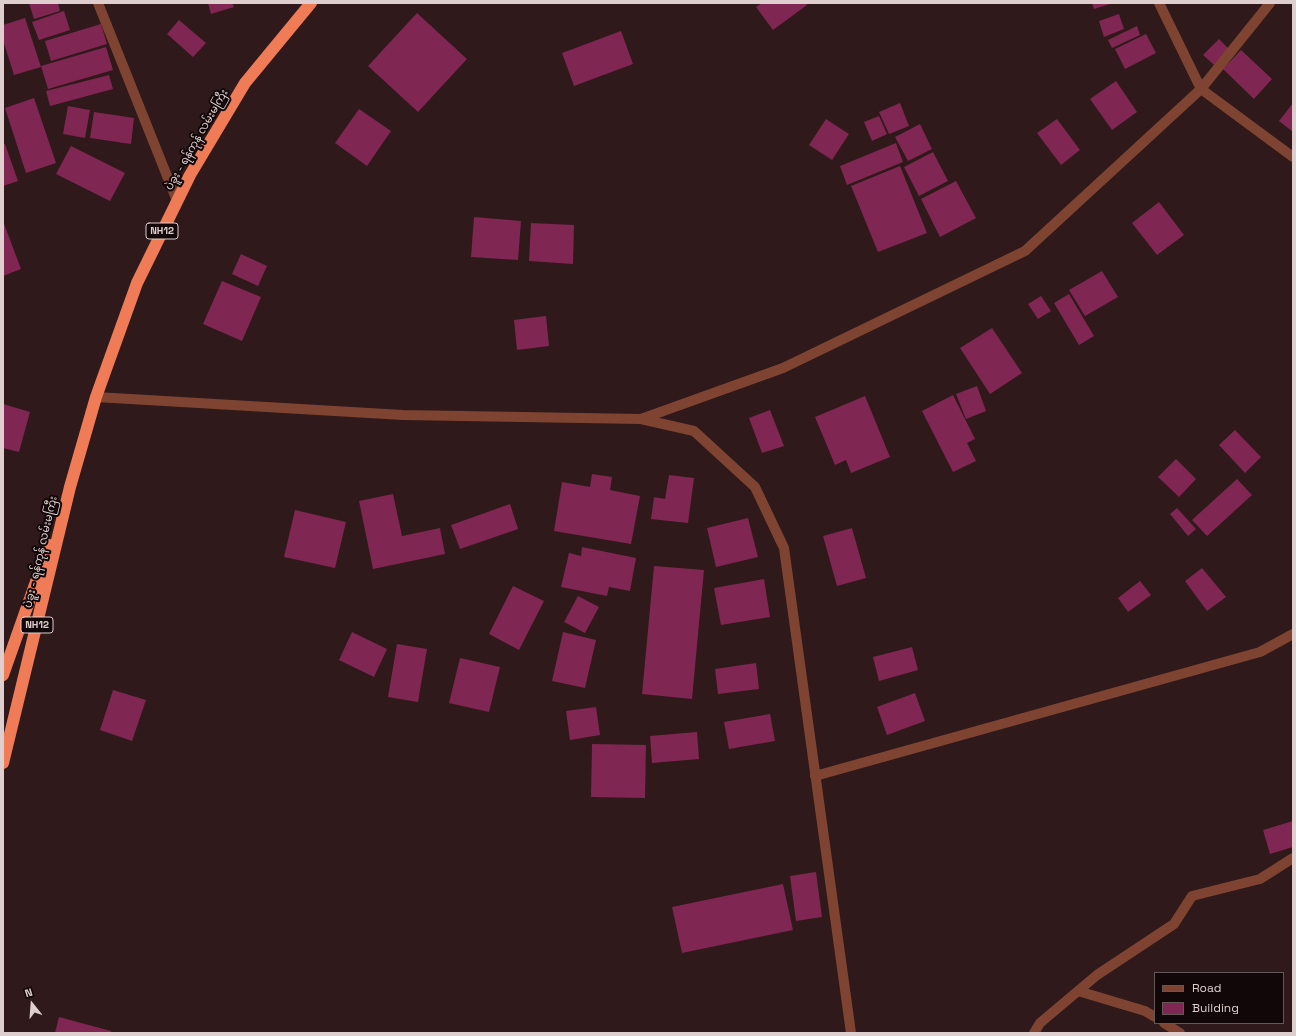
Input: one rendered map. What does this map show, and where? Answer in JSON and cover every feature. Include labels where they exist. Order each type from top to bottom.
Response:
[{"type":"highway","name":"ပဲခူး - ရန်ကုန် လမ်းမကြီး","points":[[3,763],[70,487],[96,398],[137,283],[190,175],[245,83],[311,3]]},
{"type":"highway","name":"ပဲခူး - ရန်ကုန် လမ်းမကြီး","points":[[3,675],[70,487]]},
{"type":"street","points":[[98,3],[177,200]]},
{"type":"street","points":[[1159,3],[1201,89],[1293,157]]},
{"type":"street","points":[[641,419],[783,368],[1025,251],[1201,89],[1270,3]]},
{"type":"street","points":[[96,398],[403,415],[641,419],[694,431],[755,487],[784,548],[850,1033]]},
{"type":"street","points":[[815,776],[1260,652],[1293,634]]},
{"type":"street","points":[[1034,1033],[1040,1023],[1078,990],[1174,924],[1192,896],[1260,879],[1293,858]]},
{"type":"street","points":[[1078,990],[1145,1011],[1154,1016]]},
{"type":"street","points":[[1166,1024],[1180,1033]]},
{"type":"building","points":[[29,3],[58,3],[60,11],[34,19]]},
{"type":"building","points":[[208,3],[232,3],[234,7],[211,14]]},
{"type":"building","points":[[762,3],[806,3],[807,5],[773,30],[756,7]]},
{"type":"building","points":[[1092,3],[1113,3],[1094,9]]},
{"type":"building","points":[[64,11],[70,30],[39,40],[32,22]]},
{"type":"building","points":[[417,13],[467,59],[418,112],[368,66]]},
{"type":"building","points":[[1119,14],[1124,29],[1104,37],[1099,21]]},
{"type":"building","points":[[25,18],[41,67],[14,75],[3,40],[3,25]]},
{"type":"building","points":[[179,20],[206,43],[193,57],[167,34]]},
{"type":"building","points":[[101,24],[107,44],[51,61],[45,41]]},
{"type":"building","points":[[1137,26],[1140,35],[1112,48],[1108,40]]},
{"type":"building","points":[[621,31],[633,64],[574,86],[562,53]]},
{"type":"building","points":[[1146,34],[1156,53],[1125,69],[1115,49]]},
{"type":"building","points":[[1219,39],[1230,50],[1214,65],[1203,55]]},
{"type":"building","points":[[106,47],[113,70],[48,89],[41,66]]},
{"type":"building","points":[[1241,50],[1272,79],[1254,99],[1223,69]]},
{"type":"building","points":[[109,75],[113,89],[50,106],[46,91]]},
{"type":"building","points":[[1116,81],[1137,112],[1112,130],[1090,99]]},
{"type":"building","points":[[34,98],[56,163],[26,173],[5,108]]},
{"type":"building","points":[[900,103],[909,126],[889,134],[879,112]]},
{"type":"building","points":[[1293,103],[1293,132],[1279,121]]},
{"type":"building","points":[[68,106],[90,110],[85,138],[63,134]]},
{"type":"building","points":[[359,109],[391,131],[367,166],[335,143]]},
{"type":"building","points":[[94,112],[134,118],[131,144],[90,138]]},
{"type":"building","points":[[879,116],[887,134],[872,141],[864,122]]},
{"type":"building","points":[[826,119],[849,134],[832,160],[809,145]]},
{"type":"building","points":[[1057,119],[1080,150],[1061,165],[1037,133]]},
{"type":"building","points":[[920,124],[932,149],[908,161],[895,137]]},
{"type":"building","points":[[896,143],[903,162],[847,185],[840,166]]},
{"type":"building","points":[[5,144],[18,181],[3,186],[3,145]]},
{"type":"building","points":[[71,146],[125,173],[110,201],[56,174]]},
{"type":"building","points":[[933,152],[948,181],[919,196],[904,167]]},
{"type":"building","points":[[900,166],[927,233],[878,252],[851,186]]},
{"type":"building","points":[[956,181],[976,218],[940,237],[921,199]]},
{"type":"building","points":[[1159,202],[1184,235],[1157,255],[1132,223]]},
{"type":"building","points":[[474,217],[521,221],[518,260],[471,257]]},
{"type":"building","points":[[3,221],[21,269],[3,276]]},
{"type":"building","points":[[531,223],[574,225],[573,264],[529,261]]},
{"type":"building","points":[[241,254],[267,266],[258,286],[232,274]]},
{"type":"building","points":[[1102,271],[1118,297],[1085,316],[1069,290]]},
{"type":"building","points":[[222,281],[261,297],[242,341],[203,324]]},
{"type":"building","points":[[1069,294],[1094,336],[1079,345],[1054,303]]},
{"type":"building","points":[[1041,296],[1051,311],[1038,319],[1028,304]]},
{"type":"building","points":[[546,316],[549,346],[517,350],[514,320]]},
{"type":"building","points":[[992,328],[1022,373],[990,394],[960,348]]},
{"type":"building","points":[[977,386],[986,411],[966,419],[956,394]]},
{"type":"building","points":[[953,395],[975,439],[967,443],[976,461],[953,472],[922,411]]},
{"type":"building","points":[[865,396],[890,457],[851,473],[846,460],[835,465],[815,417]]},
{"type":"building","points":[[3,404],[30,412],[19,452],[3,448]]},
{"type":"building","points":[[770,410],[784,446],[762,453],[749,418]]},
{"type":"building","points":[[1235,430],[1261,457],[1245,473],[1219,445]]},
{"type":"building","points":[[1176,459],[1196,479],[1179,497],[1158,477]]},
{"type":"building","points":[[592,474],[612,477],[610,490],[640,496],[631,544],[554,531],[562,482],[590,487]]},
{"type":"building","points":[[669,475],[694,478],[688,523],[651,519],[654,497],[665,499]]},
{"type":"building","points":[[1237,479],[1252,495],[1207,536],[1192,520]]},
{"type":"building","points":[[393,494],[402,536],[440,528],[445,554],[373,569],[359,501]]},
{"type":"building","points":[[510,504],[518,529],[460,549],[451,525]]},
{"type":"building","points":[[1177,508],[1196,529],[1188,536],[1170,514]]},
{"type":"building","points":[[295,510],[346,522],[335,568],[284,557]]},
{"type":"building","points":[[748,518],[758,557],[716,567],[707,528]]},
{"type":"building","points":[[852,528],[866,578],[837,586],[823,536]]},
{"type":"building","points":[[582,547],[636,558],[630,591],[609,587],[607,596],[561,587],[569,553],[581,556]]},
{"type":"building","points":[[654,566],[704,570],[692,699],[642,694]]},
{"type":"building","points":[[1202,568],[1226,597],[1207,611],[1185,581]]},
{"type":"building","points":[[764,579],[770,617],[721,625],[714,588]]},
{"type":"building","points":[[1140,581],[1151,595],[1128,612],[1118,598]]},
{"type":"building","points":[[513,586],[544,601],[519,650],[489,634]]},
{"type":"building","points":[[578,596],[599,607],[585,633],[564,622]]},
{"type":"building","points":[[352,632],[387,649],[374,677],[339,660]]},
{"type":"building","points":[[563,632],[596,640],[585,688],[552,681]]},
{"type":"building","points":[[397,644],[427,649],[418,702],[388,697]]},
{"type":"building","points":[[912,647],[918,670],[879,681],[873,657]]},
{"type":"building","points":[[460,658],[500,667],[489,712],[449,703]]},
{"type":"building","points":[[756,663],[759,689],[718,694],[715,669]]},
{"type":"building","points":[[113,690],[146,700],[132,741],[100,730]]},
{"type":"building","points":[[915,693],[925,721],[887,735],[877,707]]},
{"type":"building","points":[[596,707],[600,735],[570,740],[566,711]]},
{"type":"building","points":[[770,714],[775,741],[729,749],[724,722]]},
{"type":"building","points":[[697,732],[699,759],[652,763],[650,736]]},
{"type":"building","points":[[592,744],[646,745],[645,798],[591,797]]},
{"type":"building","points":[[1293,821],[1293,847],[1270,854],[1263,830]]},
{"type":"building","points":[[816,872],[822,917],[796,921],[790,876]]},
{"type":"building","points":[[783,884],[793,930],[682,953],[672,907]]},
{"type":"building","points":[[59,1017],[111,1031],[111,1033],[55,1033]]}]
